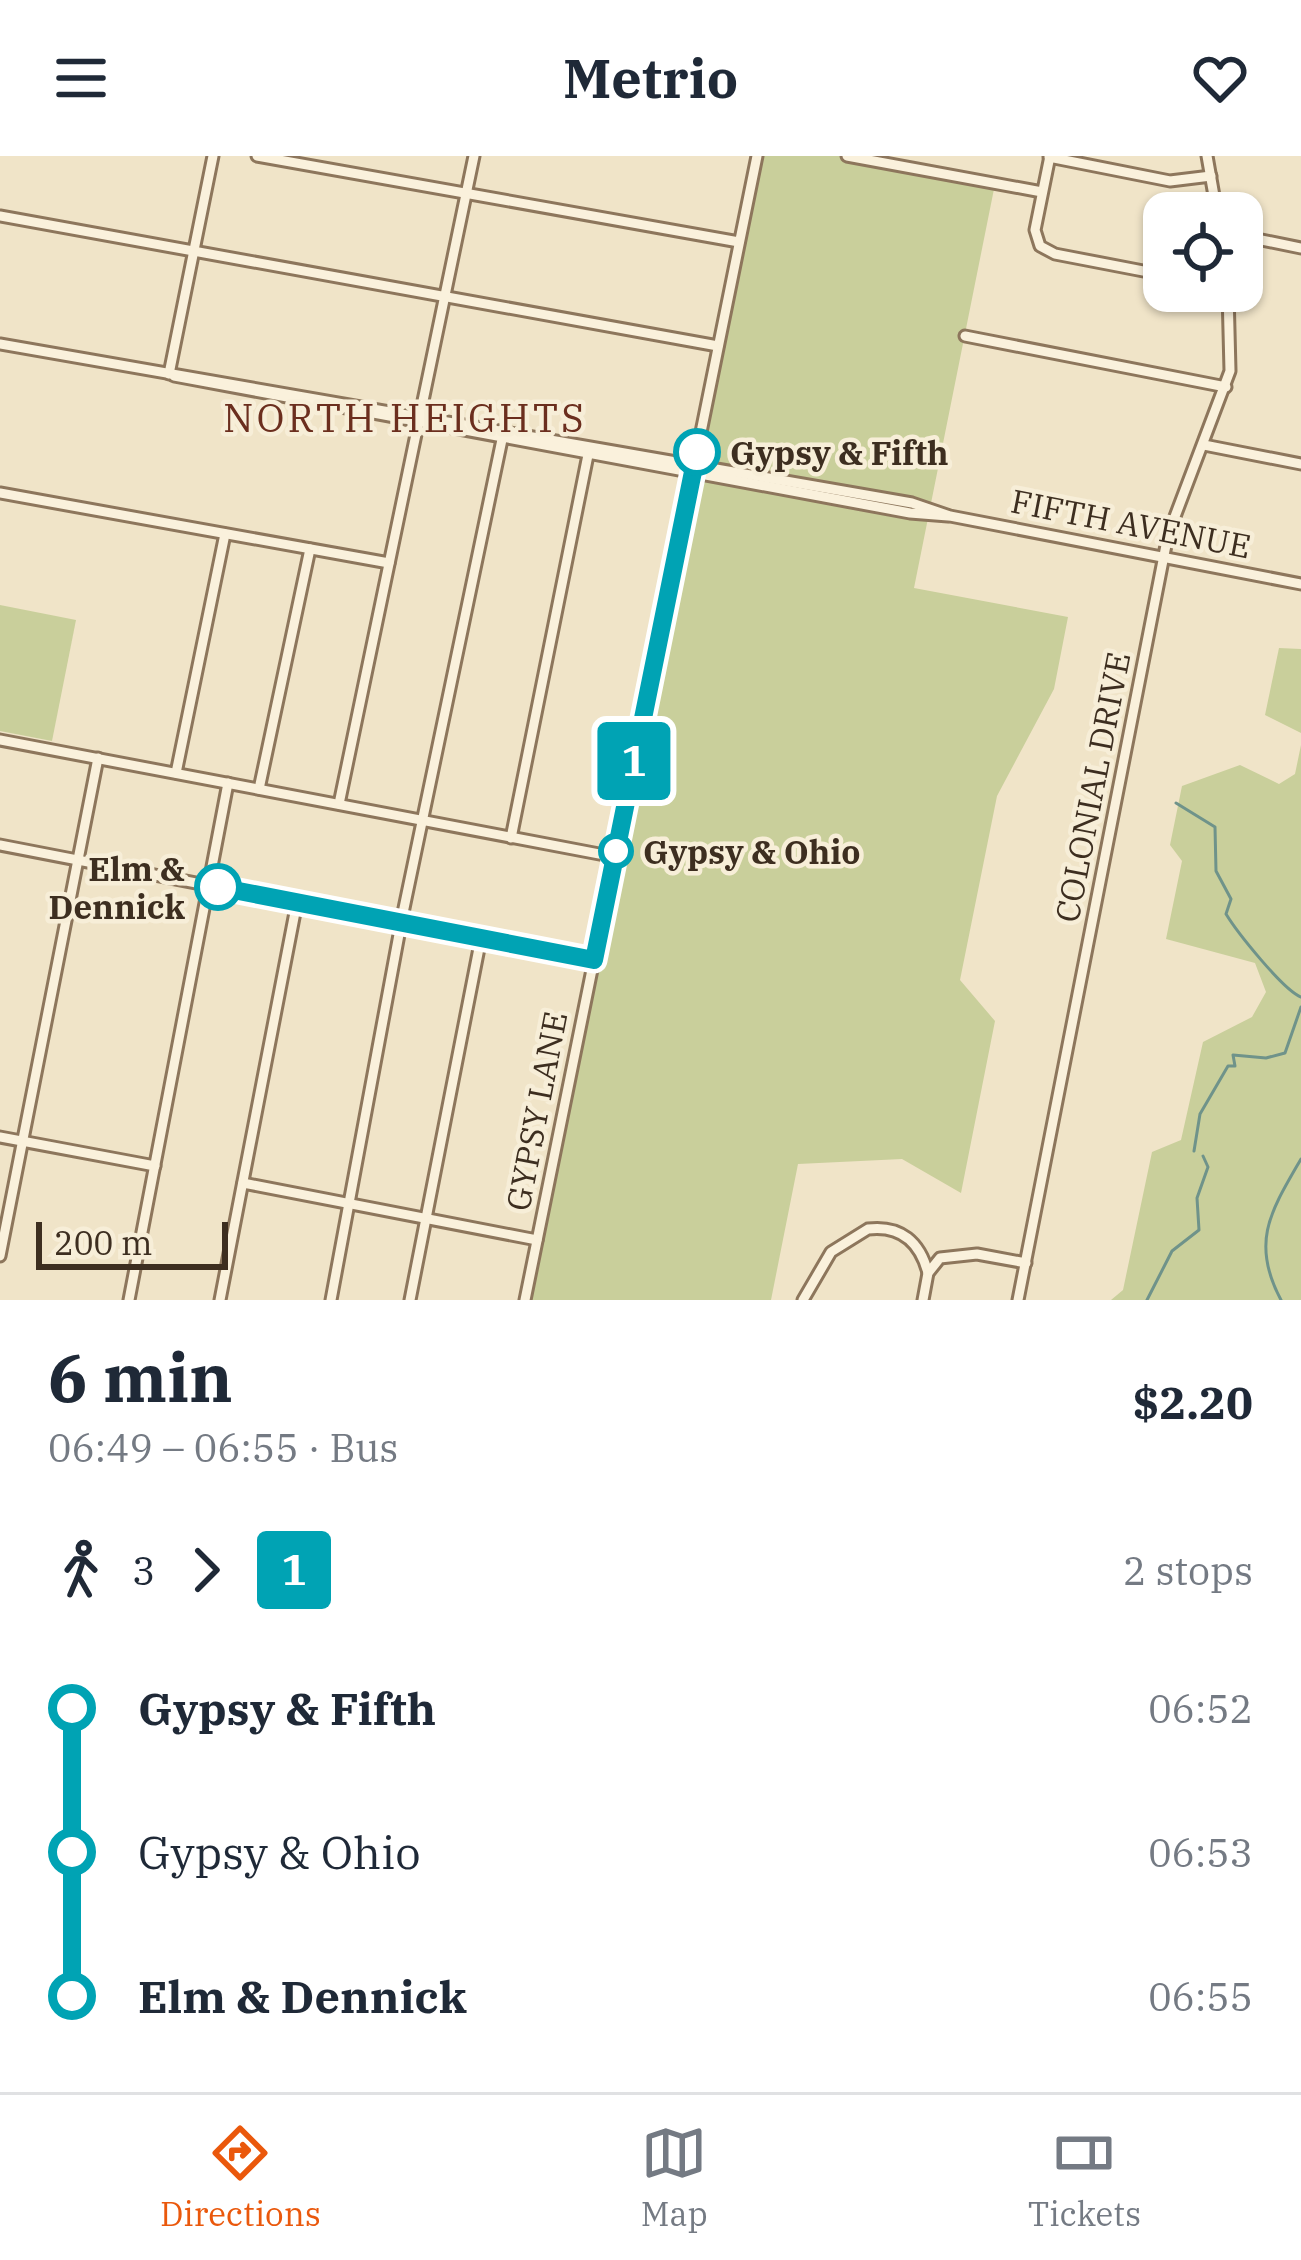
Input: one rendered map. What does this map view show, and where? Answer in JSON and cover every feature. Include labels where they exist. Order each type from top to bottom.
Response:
[{"type":"street","points":[[169,374],[213,156]]},
{"type":"street","points":[[257,156],[739,242]]},
{"type":"street","points":[[339,804],[474,156]]},
{"type":"street","name":"GYPSY LANE","points":[[525,1300],[757,156]]},
{"type":"street","points":[[847,156],[1042,192]]},
{"type":"street","points":[[1207,156],[1213,192]]},
{"type":"street","points":[[1143,271],[1045,250],[1035,230],[1050,157],[1170,181],[1210,176]]},
{"type":"street","points":[[0,216],[718,346]]},
{"type":"street","points":[[1263,240],[1301,248]]},
{"type":"street","name":"COLONIAL DRIVE","points":[[1018,1300],[1164,555],[1226,387],[1232,344],[1230,312]]},
{"type":"street","points":[[965,336],[1226,387]]},
{"type":"street","name":"FIFTH AVENUE","points":[[0,344],[912,503],[950,515],[1301,584]]},
{"type":"street","points":[[331,1300],[401,922],[503,435]]},
{"type":"street","points":[[1204,445],[1301,464]]},
{"type":"street","points":[[511,838],[589,450]]},
{"type":"street","points":[[0,493],[389,563]]},
{"type":"street","points":[[176,773],[225,533]]},
{"type":"street","points":[[259,789],[310,549]]},
{"type":"street","points":[[0,740],[615,857]]},
{"type":"street","points":[[0,1256],[98,758]]},
{"type":"street","points":[[130,1300],[228,783]]},
{"type":"street","points":[[0,845],[594,960]]},
{"type":"street","points":[[220,1300],[297,902]]},
{"type":"street","points":[[410,1300],[481,938]]},
{"type":"street","points":[[0,1137],[155,1166]]},
{"type":"street","points":[[242,1184],[537,1240]]},
{"type":"street","points":[[803,1300],[822,1262],[862,1231],[896,1231],[921,1251],[940,1258],[976,1254],[1026,1263]]},
{"type":"street","points":[[921,1251],[928,1273],[923,1300]]},
{"type":"street","points":[[928,1273],[940,1258]]},
{"type":"green space","points":[[757,156],[847,156],[995,184],[914,588],[1068,617],[1054,689],[997,796],[960,980],[995,1021],[961,1193],[902,1159],[798,1164],[771,1300],[525,1300]]},
{"type":"green space","points":[[0,605],[76,620],[52,741],[0,731]]},
{"type":"green space","points":[[1279,648],[1301,649],[1301,733],[1265,715]]},
{"type":"green space","points":[[1301,745],[1301,1300],[1111,1300],[1123,1290],[1152,1152],[1181,1140],[1203,1042],[1252,1017],[1266,992],[1255,963],[1166,939],[1182,861],[1170,845],[1182,786],[1240,765],[1279,784],[1295,774]]},
{"type":"waterway","points":[[1176,803],[1215,827],[1216,871],[1231,899],[1226,914],[1272,972],[1301,997]]},
{"type":"waterway","points":[[1194,1151],[1200,1114],[1228,1066],[1235,1066],[1233,1055],[1266,1058],[1285,1053],[1301,1007]]},
{"type":"waterway","points":[[1147,1300],[1172,1251],[1199,1230],[1197,1198],[1208,1167],[1203,1156]]},
{"type":"waterway","points":[[1281,1300],[1267,1261],[1268,1227],[1301,1159]]},
{"type":"bus line","name":"1","points":[[218,887],[594,960],[697,452]]},
{"type":"place","name":"Gypsy & Fifth","points":[[697,452]]},
{"type":"place","name":"Gypsy & Ohio","points":[[616,851]]},
{"type":"place","name":"Elm & Dennick","points":[[218,887]]},
{"type":"district","name":"NORTH HEIGHTS","points":[[405,417]]}]
